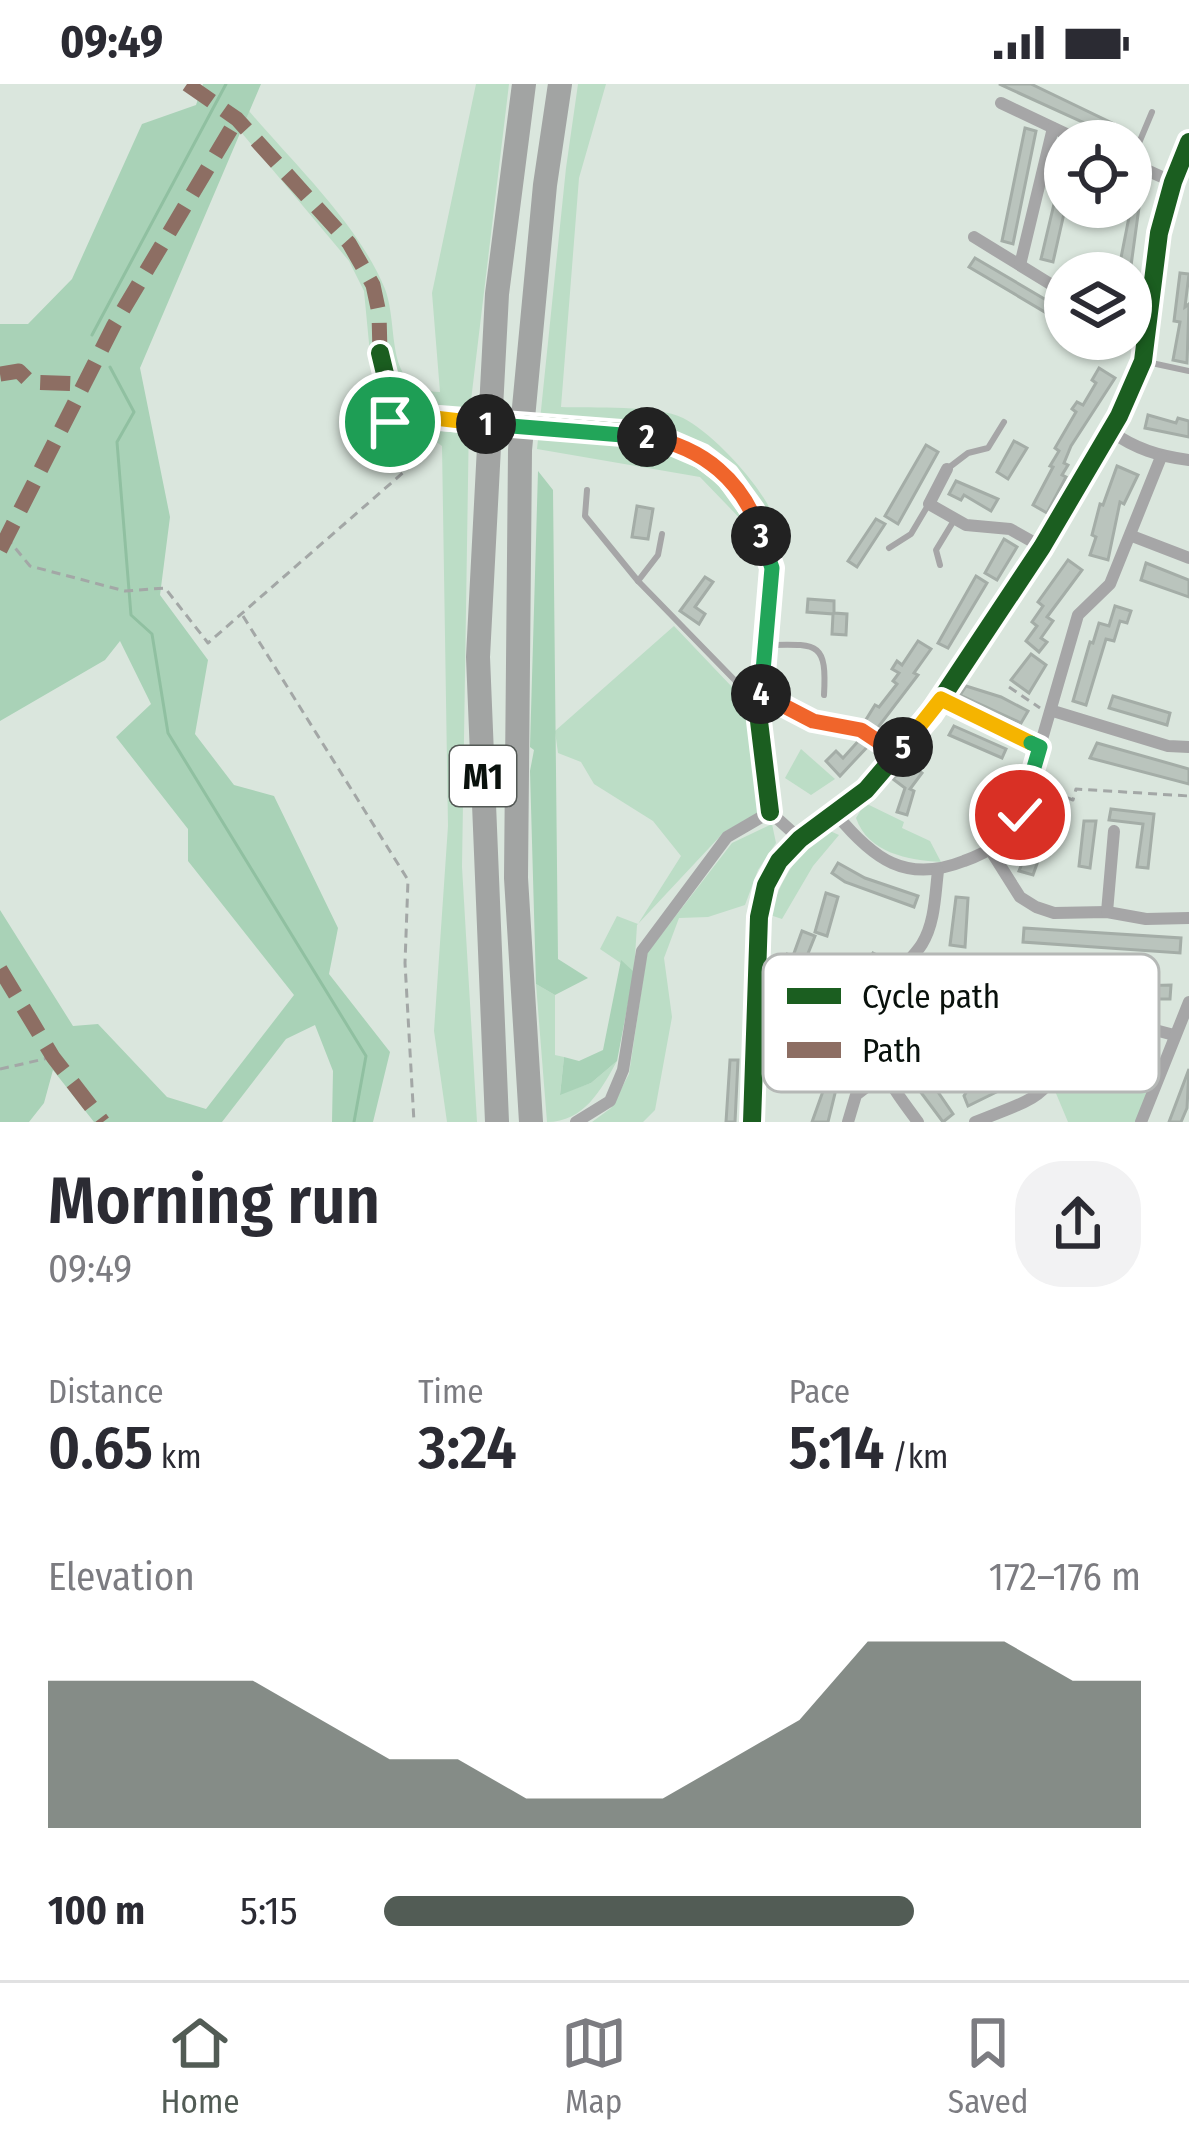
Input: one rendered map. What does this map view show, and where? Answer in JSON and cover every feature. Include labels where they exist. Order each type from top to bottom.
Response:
[{"type":"highway","name":"M1","points":[[496,1114],[478,657],[497,294],[524,84]]},
{"type":"highway","name":"M1","points":[[531,1113],[516,878],[520,450],[545,185],[560,84]]},
{"type":"street","points":[[1001,103],[1044,124]]},
{"type":"street","points":[[1152,271],[1189,142]]},
{"type":"street","points":[[1020,266],[1044,166]]},
{"type":"street","points":[[974,237],[1044,280]]},
{"type":"street","points":[[380,353],[388,382],[426,417],[621,432],[665,440],[702,456],[728,475],[753,512],[772,568],[760,700],[770,812],[800,839]]},
{"type":"street","points":[[752,1122],[758,916],[772,873],[800,839],[866,790],[941,699],[1042,547],[1110,431],[1136,386],[1139,360]]},
{"type":"street","points":[[1110,431],[1161,457],[1189,460]]},
{"type":"street","points":[[836,814],[860,843],[896,867],[938,872],[991,851],[1008,836],[1030,784],[1078,615],[1110,584],[1161,457]]},
{"type":"street","points":[[947,469],[928,504],[966,525],[1010,529],[1042,547]]},
{"type":"street","points":[[1132,536],[1189,558]]},
{"type":"street","points":[[1052,714],[1168,746],[1189,747]]},
{"type":"street","points":[[576,1122],[610,1101],[623,1070],[642,951],[727,836],[770,812]]},
{"type":"street","points":[[1107,912],[1114,831]]},
{"type":"street","points":[[991,851],[1020,897],[1036,907],[1054,913],[1107,912],[1146,920],[1189,918]]},
{"type":"street","points":[[914,954],[931,924],[938,872]]},
{"type":"street","points":[[1159,1076],[1189,1002]]},
{"type":"street","points":[[1159,1030],[1174,1035]]},
{"type":"street","points":[[848,1122],[860,1092]]},
{"type":"street","points":[[895,1092],[918,1122]]},
{"type":"street","points":[[975,1122],[1022,1105],[1036,1092]]},
{"type":"street","points":[[1142,1122],[1153,1092]]},
{"type":"lane","points":[[1148,120],[1151,112]]},
{"type":"lane","points":[[1152,352],[1189,370]]},
{"type":"lane","points":[[947,469],[968,453],[988,448],[1004,422]]},
{"type":"lane","points":[[586,490],[585,516],[638,580],[760,700]]},
{"type":"lane","points":[[890,548],[911,534],[928,504]]},
{"type":"lane","points":[[940,565],[936,550],[954,518]]},
{"type":"lane","points":[[638,580],[658,555],[662,534]]},
{"type":"lane","points":[[768,645],[809,644],[822,652],[824,695]]},
{"type":"path","points":[[6,537],[30,566],[125,591],[165,588],[208,643],[429,450],[390,422],[377,391],[388,382]]},
{"type":"path","points":[[242,614],[408,880],[405,963],[414,1122]]},
{"type":"path","points":[[1009,686],[1052,714]]},
{"type":"path","points":[[941,699],[1040,747]]},
{"type":"path","points":[[760,700],[813,721],[861,730],[897,754]]},
{"type":"path","points":[[1030,784],[1073,800],[1076,789],[1189,796]]},
{"type":"path","points":[[0,1069],[53,1057]]},
{"type":"green space","points":[[203,84],[261,84],[140,368],[170,517],[160,595],[208,660],[195,734],[234,785],[274,796],[338,928],[329,974],[390,1052],[373,1122],[332,1122],[333,1071],[315,1025],[286,1039],[222,1122],[94,1122],[53,1070],[44,1103],[29,1122],[0,1122],[0,910],[73,1026],[98,1024],[167,1097],[206,1109],[294,995],[188,861],[188,829],[116,737],[151,704],[120,641],[105,660],[0,721],[0,324],[28,324],[72,279],[142,124],[196,105]]},
{"type":"green space","points":[[476,84],[509,84],[469,417],[462,867],[477,1122],[447,1122],[434,1031],[448,826],[442,446],[397,414],[371,364],[364,291],[349,261],[241,132],[249,111],[342,219],[385,289],[401,369],[422,389],[440,392],[432,293]]},
{"type":"green space","points":[[578,84],[606,84],[579,178],[561,407],[657,411],[696,426],[740,467],[766,501],[779,531],[780,560],[700,477],[537,449]]},
{"type":"green space","points":[[538,471],[553,490],[558,959],[588,978],[555,995],[536,984],[530,771],[534,750],[530,747]]},
{"type":"green space","points":[[674,626],[752,708],[763,810],[724,832],[638,924],[681,856],[653,821],[594,784],[581,762],[558,753],[555,731]]},
{"type":"green space","points":[[801,749],[835,779],[811,795],[785,778]]},
{"type":"green space","points":[[865,803],[930,841],[941,862],[879,847],[856,818]]},
{"type":"green space","points":[[772,824],[776,843],[758,870],[745,905],[708,917],[679,918],[664,958],[672,1017],[655,1110],[643,1122],[592,1122],[611,1108],[629,1074],[647,953],[732,843]]},
{"type":"green space","points":[[830,831],[839,835],[813,866],[782,919],[770,915],[792,867]]},
{"type":"green space","points":[[617,916],[638,924],[634,972],[600,949]]},
{"type":"green space","points":[[621,960],[634,972],[617,1061],[591,1083],[560,1095],[564,1057],[579,1061],[603,1050]]},
{"type":"green space","points":[[536,984],[555,995],[555,1055],[564,1057],[560,1094],[591,1083],[617,1061],[590,1102],[560,1121],[547,1122]]},
{"type":"green space","points":[[1055,1092],[1149,1092],[1136,1122],[1068,1122]]},
{"type":"building","points":[[999,84],[1031,84],[1106,120],[1078,120]]},
{"type":"building","points":[[1025,128],[1036,131],[1013,244],[1002,241]]},
{"type":"building","points":[[1048,228],[1061,228],[1055,252],[1044,252],[1041,259]]},
{"type":"building","points":[[1127,228],[1136,228],[1133,252],[1122,252]]},
{"type":"building","points":[[975,258],[1044,299],[1044,312],[969,267]]},
{"type":"building","points":[[1180,273],[1189,274],[1187,363],[1173,360],[1180,322],[1174,321]]},
{"type":"building","points":[[1099,368],[1115,378],[1071,446],[1062,475],[1066,477],[1047,513],[1033,505],[1053,467],[1059,451],[1055,448],[1076,412],[1072,409],[1077,402],[1083,405]]},
{"type":"building","points":[[1148,415],[1176,423],[1178,418],[1189,421],[1189,437],[1145,428]]},
{"type":"building","points":[[1014,441],[1027,448],[1008,479],[997,472]]},
{"type":"building","points":[[926,445],[938,452],[898,524],[885,516]]},
{"type":"building","points":[[1117,466],[1138,475],[1124,504],[1120,502],[1108,560],[1090,555],[1100,504]]},
{"type":"building","points":[[956,481],[998,499],[991,511],[964,495],[961,500],[949,494]]},
{"type":"building","points":[[637,506],[653,509],[648,539],[632,537]]},
{"type":"building","points":[[876,519],[885,524],[857,567],[848,561]]},
{"type":"building","points":[[1004,539],[1017,547],[997,580],[985,573]]},
{"type":"building","points":[[1068,560],[1082,570],[1047,617],[1053,621],[1041,638],[1047,642],[1039,652],[1026,641],[1037,626],[1032,622],[1043,606],[1038,602]]},
{"type":"building","points":[[1146,563],[1189,580],[1189,597],[1141,580]]},
{"type":"building","points":[[976,576],[987,583],[948,648],[938,643]]},
{"type":"building","points":[[705,577],[713,582],[695,607],[705,614],[699,624],[680,611]]},
{"type":"building","points":[[808,599],[834,601],[834,613],[847,614],[846,635],[832,634],[833,614],[807,612]]},
{"type":"building","points":[[1115,606],[1131,611],[1127,623],[1120,621],[1114,641],[1106,639],[1086,705],[1073,701],[1090,642],[1099,623],[1109,626]]},
{"type":"building","points":[[918,641],[931,649],[914,673],[918,675],[873,734],[862,726],[897,684],[893,681],[899,673],[892,669],[897,661],[902,665]]},
{"type":"building","points":[[1031,654],[1046,665],[1029,693],[1011,680]]},
{"type":"building","points":[[966,686],[1028,711],[1021,723],[960,695]]},
{"type":"building","points":[[1113,696],[1170,713],[1167,725],[1109,708]]},
{"type":"building","points":[[954,726],[1006,749],[1002,758],[949,735]]},
{"type":"building","points":[[861,738],[869,745],[840,776],[826,761],[836,751],[843,758]]},
{"type":"building","points":[[1097,743],[1189,769],[1189,784],[1090,758]]},
{"type":"building","points":[[908,762],[922,773],[910,789],[914,791],[907,815],[897,812],[905,788],[893,779]]},
{"type":"building","points":[[1049,796],[1060,799],[1033,875],[1019,871]]},
{"type":"building","points":[[1111,809],[1154,814],[1148,868],[1137,867],[1143,824],[1109,820]]},
{"type":"building","points":[[1084,821],[1096,821],[1090,868],[1079,866]]},
{"type":"building","points":[[838,863],[918,896],[914,907],[845,882],[832,873]]},
{"type":"building","points":[[826,893],[838,897],[827,936],[815,932]]},
{"type":"building","points":[[956,897],[968,898],[965,947],[950,945]]},
{"type":"building","points":[[1024,928],[1181,938],[1180,953],[1023,942]]},
{"type":"building","points":[[802,931],[815,936],[808,954],[794,954]]},
{"type":"building","points":[[1159,985],[1171,985],[1170,999],[1159,999]]},
{"type":"building","points":[[730,1060],[738,1060],[735,1122],[726,1122]]},
{"type":"building","points":[[1189,1069],[1187,1108],[1181,1122],[1169,1122]]},
{"type":"building","points":[[823,1092],[835,1092],[828,1122],[812,1122]]},
{"type":"building","points":[[921,1092],[938,1092],[953,1114],[943,1122]]},
{"type":"building","points":[[966,1092],[996,1092],[968,1106]]},
{"type":"waterway","points":[[92,335],[226,84]]},
{"type":"waterway","points":[[110,367],[134,412],[117,442],[131,615],[152,634],[168,733],[366,1056],[354,1122]]},
{"type":"marked path","points":[[187,84],[237,119],[349,243],[373,285],[380,353]]},
{"type":"marked path","points":[[0,550],[114,325],[237,119]]},
{"type":"marked path","points":[[0,374],[19,371],[30,382],[81,384]]},
{"type":"marked path","points":[[0,969],[53,1057],[103,1122]]},
{"type":"cycle path","points":[[752,1122],[759,917],[766,885],[779,861],[800,839],[866,790],[931,714],[1042,547],[1119,416],[1143,361],[1159,233],[1189,142]]},
{"type":"cycle path","points":[[380,353],[387,382],[426,417],[621,432],[665,440],[702,456],[727,475],[753,511],[772,568],[759,721],[770,812]]},
{"type":"route","points":[[390,422],[377,391],[388,382],[426,417],[621,432],[665,440],[702,456],[728,475],[753,512],[772,568],[760,694],[813,721],[861,730],[897,754],[941,699],[1040,747],[1020,815]]}]
